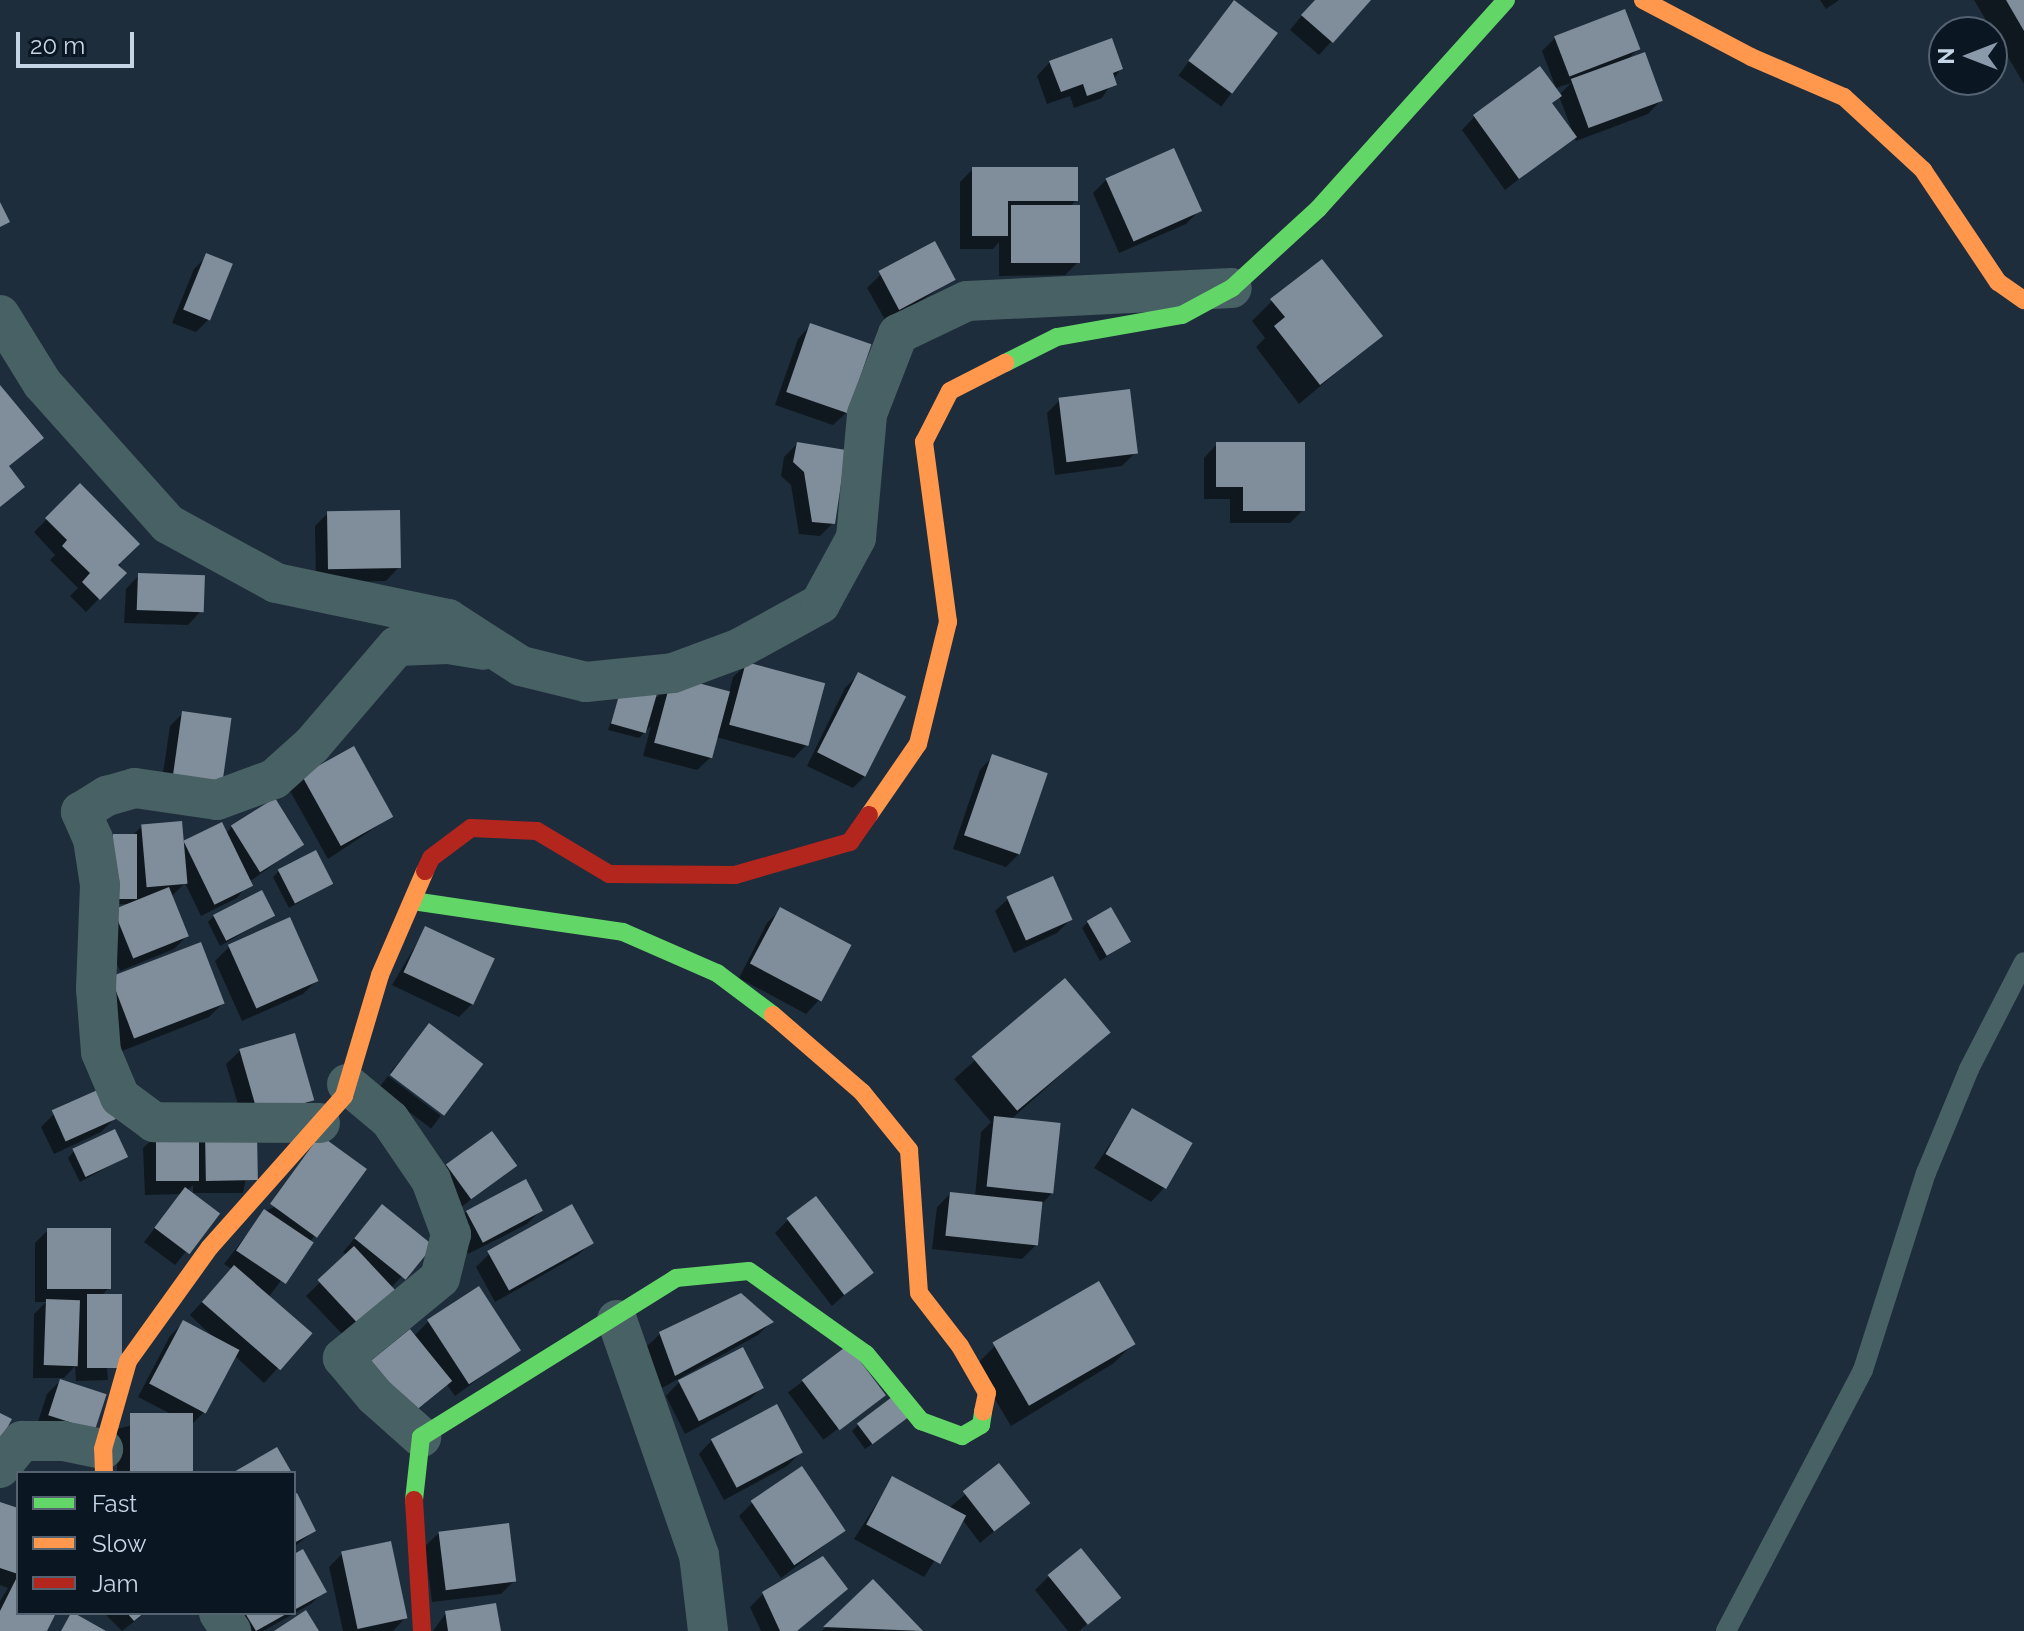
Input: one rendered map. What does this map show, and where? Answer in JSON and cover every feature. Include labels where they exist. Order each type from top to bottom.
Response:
[{"type":"street","points":[[0,1468],[22,1441],[63,1441],[103,1461],[128,1361],[210,1247],[344,1096],[380,975],[431,858],[471,828],[537,831],[609,874],[735,875],[850,842],[918,744],[948,622],[924,442],[950,391],[1057,337],[1182,315],[1232,288],[1318,209],[1506,0]]},
{"type":"street","points":[[1643,0],[1751,57],[1844,97],[1923,170],[1998,282],[2024,300]]},
{"type":"street","points":[[0,315],[42,383],[168,524],[276,583],[448,619],[521,666],[586,682],[673,673],[738,649],[820,604],[856,538],[867,414],[898,334],[967,301],[1061,300],[1232,288]]},
{"type":"street","points":[[320,1123],[154,1122],[120,1097],[101,1052],[96,989],[100,885],[93,839],[81,812],[107,796],[135,788],[217,800],[274,779],[312,745],[397,646],[448,644],[500,653]]},
{"type":"street","points":[[413,901],[637,938],[717,973],[862,1092],[909,1150],[919,1293],[960,1346],[987,1393],[981,1425],[962,1436],[921,1421],[866,1354],[749,1271],[676,1278],[617,1320],[421,1437]]},
{"type":"street","points":[[347,1084],[390,1120],[431,1180],[451,1234],[440,1278],[343,1358],[375,1396],[421,1437]]},
{"type":"street","points":[[617,1320],[699,1555],[708,1631]]},
{"type":"street","points":[[421,1437],[413,1490],[422,1631]]},
{"type":"lane","points":[[1726,1631],[1863,1370],[1926,1173],[1969,1069],[2024,962]]},
{"type":"building","points":[[1234,0],[1278,33],[1232,94],[1188,61]]},
{"type":"building","points":[[1315,0],[1371,0],[1333,43],[1301,15]]},
{"type":"building","points":[[2006,0],[2024,0],[2024,31]]},
{"type":"building","points":[[1625,9],[1640,49],[1569,76],[1554,36]]},
{"type":"building","points":[[1112,38],[1123,69],[1113,73],[1117,85],[1087,96],[1083,84],[1061,92],[1049,61]]},
{"type":"building","points":[[1645,52],[1663,101],[1589,128],[1571,79]]},
{"type":"building","points":[[1540,66],[1562,96],[1552,103],[1577,137],[1519,179],[1473,115]]},
{"type":"building","points":[[1174,148],[1202,211],[1134,242],[1105,179]]},
{"type":"building","points":[[972,167],[1078,167],[1078,201],[1008,201],[1008,236],[972,236]]},
{"type":"building","points":[[0,202],[10,222],[0,227]]},
{"type":"building","points":[[1011,205],[1080,205],[1080,263],[1011,263]]},
{"type":"building","points":[[935,241],[956,280],[899,310],[878,271]]},
{"type":"building","points":[[206,253],[233,264],[210,320],[183,310]]},
{"type":"building","points":[[1322,259],[1383,336],[1320,385],[1274,326],[1285,317],[1270,299]]},
{"type":"building","points":[[810,323],[871,344],[848,413],[786,392]]},
{"type":"building","points":[[0,385],[44,438],[9,466],[25,487],[0,507]]},
{"type":"building","points":[[1130,389],[1138,454],[1066,462],[1059,398]]},
{"type":"building","points":[[797,442],[846,450],[835,524],[812,522],[804,472],[793,462]]},
{"type":"building","points":[[1216,442],[1305,442],[1305,511],[1243,511],[1243,487],[1216,487]]},
{"type":"building","points":[[80,483],[140,544],[118,565],[127,573],[100,600],[82,582],[90,573],[62,546],[67,540],[45,518]]},
{"type":"building","points":[[400,510],[401,568],[328,569],[327,511]]},
{"type":"building","points":[[138,573],[205,575],[204,612],[137,610]]},
{"type":"building","points":[[746,662],[825,683],[808,746],[729,725]]},
{"type":"building","points":[[858,672],[906,697],[865,777],[817,752]]},
{"type":"building","points":[[672,676],[730,692],[712,758],[654,743]]},
{"type":"building","points":[[622,685],[657,695],[646,733],[611,723]]},
{"type":"building","points":[[182,711],[232,718],[223,781],[173,774]]},
{"type":"building","points":[[354,746],[393,817],[341,846],[302,775]]},
{"type":"building","points":[[992,754],[1048,773],[1020,855],[964,835]]},
{"type":"building","points":[[275,798],[304,845],[260,872],[231,826]]},
{"type":"building","points":[[182,821],[187,884],[147,887],[141,825]]},
{"type":"building","points":[[222,822],[253,886],[214,905],[183,841]]},
{"type":"building","points":[[113,834],[137,834],[137,899],[113,899]]},
{"type":"building","points":[[316,850],[333,884],[295,903],[278,870]]},
{"type":"building","points":[[1053,876],[1073,920],[1026,941],[1006,897]]},
{"type":"building","points":[[169,887],[189,936],[133,959],[113,909]]},
{"type":"building","points":[[262,890],[275,916],[226,941],[213,915]]},
{"type":"building","points":[[780,907],[852,945],[821,1002],[750,964]]},
{"type":"building","points":[[1111,907],[1131,942],[1107,956],[1087,921]]},
{"type":"building","points":[[290,917],[318,981],[256,1009],[228,945]]},
{"type":"building","points":[[425,926],[495,959],[473,1005],[403,972]]},
{"type":"building","points":[[201,942],[225,1004],[134,1038],[110,977]]},
{"type":"building","points":[[1065,978],[1111,1032],[1017,1111],[972,1056]]},
{"type":"building","points":[[429,1023],[483,1064],[444,1116],[390,1075]]},
{"type":"building","points":[[295,1033],[314,1100],[259,1116],[239,1049]]},
{"type":"building","points":[[102,1088],[116,1119],[66,1141],[52,1110]]},
{"type":"building","points":[[1132,1108],[1193,1143],[1166,1189],[1106,1154]]},
{"type":"building","points":[[994,1116],[1061,1123],[1053,1194],[987,1187]]},
{"type":"building","points":[[115,1129],[128,1157],[86,1177],[72,1149]]},
{"type":"building","points":[[257,1130],[258,1180],[206,1181],[205,1131]]},
{"type":"building","points":[[492,1131],[517,1166],[471,1199],[446,1165]]},
{"type":"building","points":[[156,1132],[199,1132],[199,1181],[156,1181]]},
{"type":"building","points":[[320,1135],[367,1169],[317,1238],[270,1204]]},
{"type":"building","points":[[526,1179],[543,1211],[483,1243],[466,1211]]},
{"type":"building","points":[[185,1187],[220,1213],[189,1254],[154,1228]]},
{"type":"building","points":[[950,1192],[1042,1202],[1038,1245],[945,1236]]},
{"type":"building","points":[[816,1196],[874,1273],[844,1295],[786,1218]]},
{"type":"building","points":[[382,1204],[433,1246],[406,1280],[354,1238]]},
{"type":"building","points":[[572,1204],[594,1243],[509,1290],[487,1251]]},
{"type":"building","points":[[264,1209],[314,1243],[286,1284],[236,1250]]},
{"type":"building","points":[[47,1228],[111,1228],[111,1289],[47,1289]]},
{"type":"building","points":[[354,1246],[396,1291],[360,1325],[317,1280]]},
{"type":"building","points":[[234,1265],[312,1333],[280,1370],[202,1302]]},
{"type":"building","points":[[1099,1281],[1136,1344],[1029,1406],[992,1342]]},
{"type":"building","points":[[479,1286],[521,1351],[469,1384],[427,1320]]},
{"type":"building","points":[[741,1293],[774,1322],[675,1376],[659,1332]]},
{"type":"building","points":[[87,1294],[122,1294],[122,1368],[87,1368]]},
{"type":"building","points":[[46,1299],[80,1300],[78,1366],[44,1365]]},
{"type":"building","points":[[183,1320],[240,1350],[206,1414],[149,1384]]},
{"type":"building","points":[[410,1329],[452,1381],[413,1413],[371,1360]]},
{"type":"building","points":[[848,1345],[886,1395],[840,1430],[802,1380]]},
{"type":"building","points":[[743,1347],[764,1388],[699,1421],[678,1380]]},
{"type":"building","points":[[60,1379],[107,1394],[95,1430],[48,1415]]},
{"type":"building","points":[[892,1397],[908,1418],[873,1444],[857,1423]]},
{"type":"building","points":[[777,1404],[803,1453],[737,1488],[711,1439]]},
{"type":"building","points":[[0,1413],[12,1419],[0,1441]]},
{"type":"building","points":[[130,1413],[193,1413],[193,1471],[130,1471]]},
{"type":"building","points":[[277,1447],[291,1471],[235,1471]]},
{"type":"building","points":[[999,1463],[1030,1503],[994,1532],[963,1491]]},
{"type":"building","points":[[802,1466],[846,1531],[794,1565],[751,1501]]},
{"type":"building","points":[[892,1476],[966,1515],[940,1564],[866,1525]]},
{"type":"building","points":[[296,1493],[316,1531],[296,1542]]},
{"type":"building","points":[[0,1502],[16,1507],[16,1573],[0,1568]]},
{"type":"building","points":[[509,1523],[516,1582],[446,1590],[439,1532]]},
{"type":"building","points":[[391,1541],[407,1618],[358,1629],[341,1552]]},
{"type":"building","points":[[1081,1548],[1121,1598],[1088,1625],[1048,1575]]},
{"type":"building","points":[[303,1549],[327,1592],[296,1609],[296,1553]]},
{"type":"building","points":[[823,1556],[848,1589],[797,1631],[780,1631],[762,1592]]},
{"type":"building","points":[[16,1579],[16,1615],[55,1615],[47,1631],[0,1631],[0,1611]]},
{"type":"building","points":[[873,1579],[923,1631],[823,1627]]},
{"type":"building","points":[[496,1603],[501,1631],[448,1631],[445,1611]]},
{"type":"building","points":[[306,1610],[319,1631],[274,1631]]},
{"type":"building","points":[[70,1615],[78,1615],[106,1631],[61,1631]]},
{"type":"building","points":[[246,1615],[284,1615],[256,1631]]},
{"type":"traffic: fast","points":[[1005,363],[1057,337],[1182,315],[1232,288],[1318,209],[1506,0]]},
{"type":"traffic: fast","points":[[413,901],[623,932],[717,973],[773,1015]]},
{"type":"traffic: fast","points":[[414,1500],[421,1437],[676,1278],[749,1271],[866,1354],[921,1421],[962,1436],[981,1425],[983,1412]]},
{"type":"traffic: slow","points":[[1643,0],[1751,57],[1844,97],[1923,170],[1998,282],[2024,300]]},
{"type":"traffic: slow","points":[[869,815],[918,744],[948,622],[924,442],[950,391],[1005,363]]},
{"type":"traffic: slow","points":[[104,1471],[103,1449],[128,1361],[210,1247],[344,1096],[380,975],[425,871]]},
{"type":"traffic: slow","points":[[773,1015],[862,1092],[909,1150],[919,1293],[960,1346],[987,1393],[983,1412]]},
{"type":"traffic: jam","points":[[425,871],[431,858],[471,828],[537,831],[609,874],[735,875],[850,842],[869,815]]},
{"type":"traffic: jam","points":[[414,1500],[422,1631]]}]
